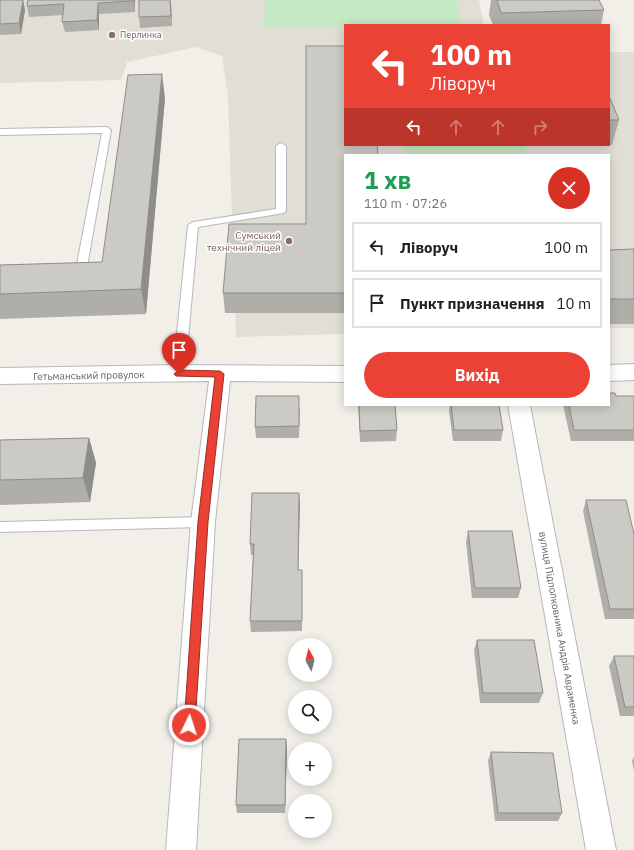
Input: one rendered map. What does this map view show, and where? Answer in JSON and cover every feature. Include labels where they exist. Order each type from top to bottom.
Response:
[{"type":"street","points":[[610,373],[634,372]]},
{"type":"street","points":[[181,850],[203,522],[220,374]]},
{"type":"street","name":"Гетьманський провулок","points":[[0,376],[344,374]]},
{"type":"street","name":"вулиця Підполковника Андрія Авраменка","points":[[519,406],[601,850]]},
{"type":"lane","points":[[0,132],[107,130],[82,267],[60,267]]},
{"type":"lane","points":[[179,374],[193,225],[280,211],[281,146]]},
{"type":"lane","points":[[0,527],[203,522]]},
{"type":"shaded area","name":"Сумський технічний ліцей","points":[[0,0],[479,0],[484,24],[344,24],[344,146],[610,146],[610,52],[634,52],[634,328],[610,328],[610,154],[344,154],[344,334],[236,337],[228,97],[222,56],[196,47],[127,62],[121,80],[0,83]]},
{"type":"green space","points":[[265,0],[456,0],[462,24],[344,24],[344,26],[264,27]]},
{"type":"green space","points":[[403,146],[525,146],[528,154],[404,154]]},
{"type":"building","points":[[0,0],[23,0],[19,23],[0,24]]},
{"type":"building","points":[[28,0],[134,0],[98,3],[97,20],[62,22],[64,4],[27,6]]},
{"type":"building","points":[[139,0],[170,0],[171,16],[139,17]]},
{"type":"building","points":[[497,0],[599,0],[604,10],[501,13]]},
{"type":"building","points":[[306,46],[344,46],[344,146],[377,146],[378,154],[344,154],[344,293],[223,293],[229,224],[306,224]]},
{"type":"building","points":[[162,74],[141,289],[0,294],[0,265],[102,262],[128,75]]},
{"type":"building","points":[[610,98],[619,120],[610,120]]},
{"type":"building","points":[[634,249],[634,299],[610,299],[610,250]]},
{"type":"building","points":[[610,393],[615,393],[616,396],[634,396],[634,430],[574,430],[569,406],[610,406]]},
{"type":"building","points":[[256,396],[299,396],[299,426],[255,427]]},
{"type":"building","points":[[359,406],[395,406],[397,430],[360,431]]},
{"type":"building","points":[[451,406],[499,406],[503,430],[454,430]]},
{"type":"building","points":[[89,438],[83,478],[0,480],[0,440]]},
{"type":"building","points":[[252,493],[299,493],[298,570],[302,570],[302,621],[250,621],[254,544],[250,544]]},
{"type":"building","points":[[586,500],[626,500],[634,534],[634,609],[610,609]]},
{"type":"building","points":[[468,531],[512,531],[521,588],[475,588]]},
{"type":"building","points":[[477,640],[534,640],[543,693],[483,693]]},
{"type":"building","points":[[614,656],[634,656],[634,707],[625,707]]},
{"type":"building","points":[[239,739],[286,739],[285,805],[236,805]]},
{"type":"building","points":[[491,752],[553,753],[562,813],[498,813]]},
{"type":"place","name":"Перлинка","points":[[112,35]]},
{"type":"place","name":"Сумський технічний ліцей","points":[[289,241]]},
{"type":"route","points":[[179,374],[220,374],[203,522],[189,725]]}]
